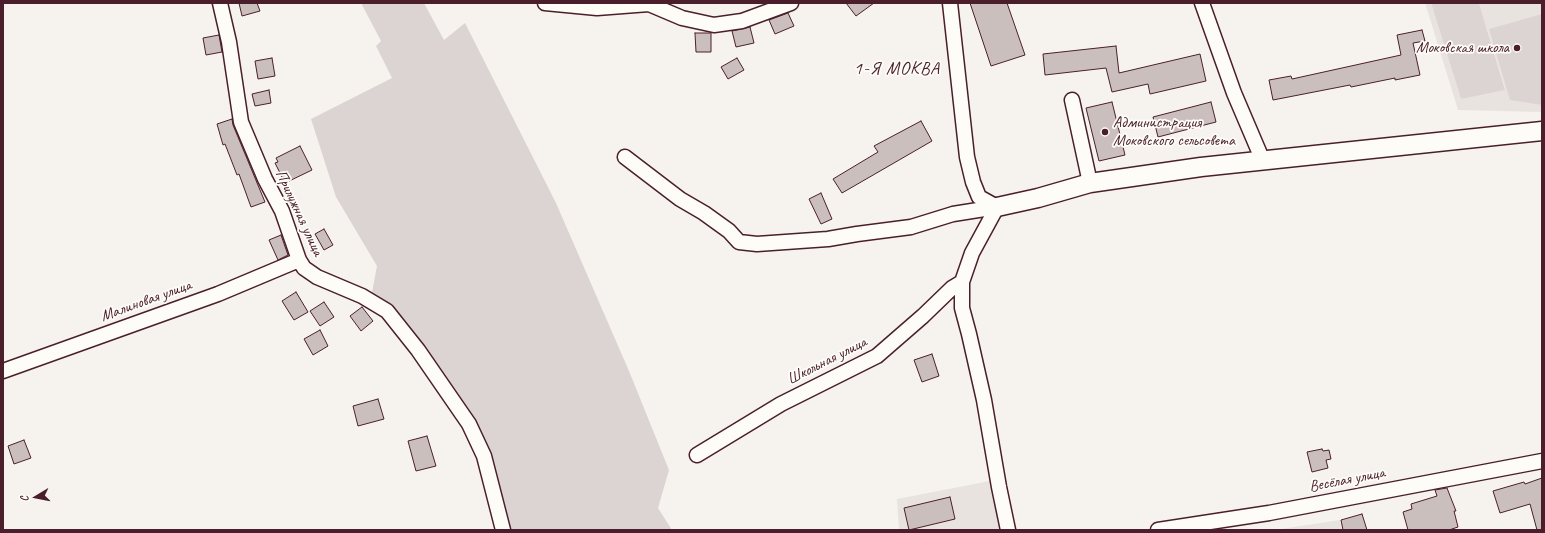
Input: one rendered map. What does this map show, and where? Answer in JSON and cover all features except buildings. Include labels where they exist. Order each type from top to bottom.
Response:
[{"type":"street","name":"Прилужная улица","points":[[220,3],[229,42],[241,122],[265,180],[282,211],[298,260],[304,268],[317,276],[362,296],[387,311],[418,350],[469,424],[484,456],[503,530]]},
{"type":"street","points":[[546,3],[597,8],[649,4],[682,18],[714,25],[742,21],[791,3]]},
{"type":"street","points":[[950,3],[967,157],[973,182],[979,197],[997,207]]},
{"type":"street","points":[[1202,3],[1234,93],[1263,161]]},
{"type":"street","points":[[1072,100],[1090,183]]},
{"type":"street","points":[[625,157],[680,199],[704,213],[729,231],[739,242],[757,244],[828,239],[911,227],[952,214],[997,207],[1038,198],[1090,183],[1201,167],[1542,131]]},
{"type":"street","points":[[997,207],[972,253],[962,282],[962,308],[970,334],[984,400],[1008,530]]},
{"type":"street","name":"Малиновая улица","points":[[3,371],[218,294],[298,260]]},
{"type":"street","name":"Школьная улица","points":[[697,455],[781,404],[877,356],[924,316],[952,288],[962,282]]},
{"type":"street","name":"Весёлая улица","points":[[1158,530],[1269,513],[1542,460]]},
{"type":"shaded area","points":[[361,3],[424,3],[444,40],[465,23],[556,203],[629,371],[669,470],[658,508],[672,530],[504,530],[471,423],[371,298],[377,266],[336,197],[311,119],[392,78],[376,46],[381,41]]},
{"type":"shaded area","name":"Моковская школа","points":[[1425,3],[1431,3],[1461,99],[1505,89],[1479,3],[1542,3],[1542,112],[1458,110]]},
{"type":"shaded area","points":[[1431,3],[1479,3],[1505,90],[1461,99]]},
{"type":"shaded area","points":[[1542,14],[1542,105],[1510,100],[1489,29]]},
{"type":"shaded area","points":[[1005,478],[1017,530],[899,530],[897,499]]},
{"type":"shaded area","points":[[1340,520],[1342,530],[1274,530]]},
{"type":"place","name":"Моковская школа","points":[[1517,48]]},
{"type":"place","name":"Администрация Моковского сельсовета","points":[[1105,132]]},
{"type":"district","name":"1-Я МОКВА","points":[[897,69]]}]
